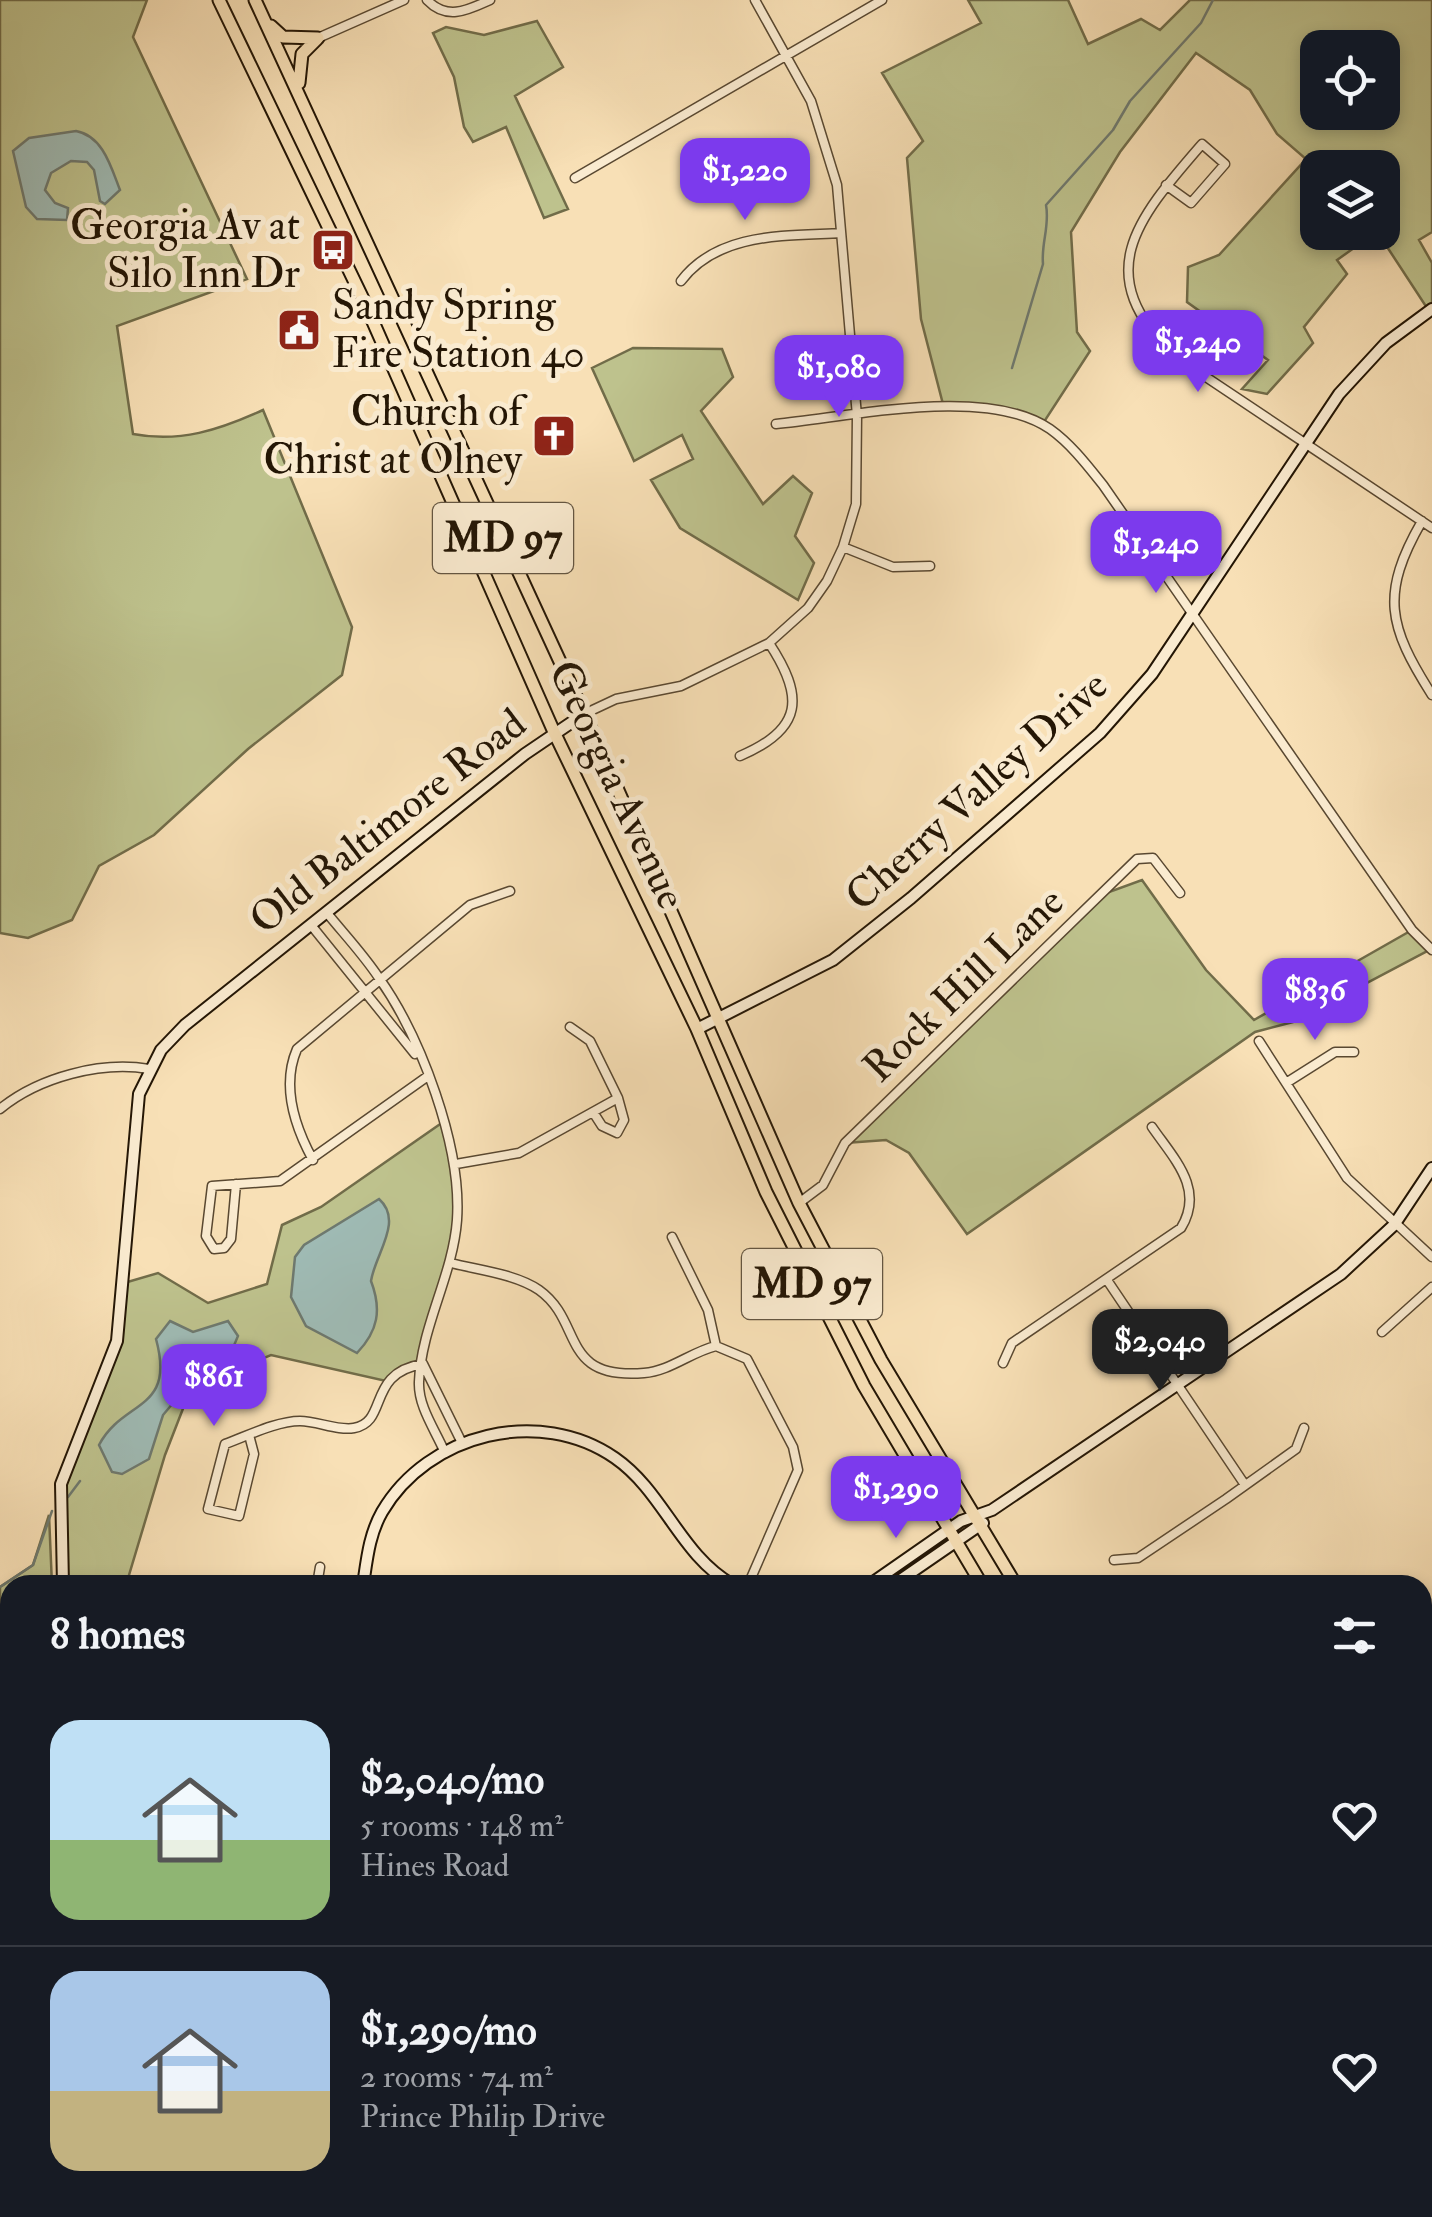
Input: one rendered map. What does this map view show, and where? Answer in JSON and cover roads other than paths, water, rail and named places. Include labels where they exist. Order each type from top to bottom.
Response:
[{"type":"main road","name":"Georgia Avenue","points":[[219,0],[363,299],[554,732],[697,1029],[766,1192],[864,1386],[976,1575]]},
{"type":"main road","name":"Georgia Avenue","points":[[255,0],[584,714],[800,1204],[881,1360],[1010,1575]]},
{"type":"main road","points":[[262,14],[284,37],[318,38]]},
{"type":"main road","points":[[300,92],[297,69],[302,54],[318,38]]},
{"type":"street","points":[[318,38],[404,0]]},
{"type":"street","points":[[427,0],[433,6],[458,13],[490,0]]},
{"type":"street","name":"Old Baltimore Road","points":[[64,1575],[61,1484],[116,1341],[138,1094],[150,1068],[185,1025],[554,732],[616,699],[681,686],[769,642],[808,608],[844,547],[857,490],[857,416],[841,233],[825,135],[755,0]]},
{"type":"street","points":[[575,178],[882,0]]},
{"type":"street","points":[[1166,186],[1190,203],[1225,164],[1202,144],[1166,186],[1138,224],[1129,258],[1136,311],[1149,332],[1176,357],[1432,528]]},
{"type":"street","points":[[681,281],[704,256],[730,246],[841,233]]},
{"type":"street","name":"Cherry Valley Drive","points":[[697,1029],[832,960],[911,898],[1100,733],[1152,674],[1304,445],[1367,362],[1432,309]]},
{"type":"street","points":[[776,424],[968,407],[1015,412],[1049,428],[1078,452],[1412,930],[1432,950]]},
{"type":"street","points":[[1422,521],[1402,556],[1392,604],[1403,650],[1432,694]]},
{"type":"street","points":[[844,547],[893,566],[930,566]]},
{"type":"street","points":[[740,756],[778,735],[794,704],[791,676],[769,642]]},
{"type":"street","name":"Rock Hill Lane","points":[[800,1204],[823,1185],[846,1143],[1137,859],[1153,858],[1180,893]]},
{"type":"street","points":[[313,1160],[294,1118],[293,1058],[305,1039],[470,905],[510,891]]},
{"type":"street","points":[[326,913],[380,979],[428,1076],[456,1164],[457,1220],[451,1263],[424,1364],[421,1396],[444,1453]]},
{"type":"street","points":[[311,925],[419,1059]]},
{"type":"street","points":[[570,1026],[590,1041],[618,1098],[624,1120],[618,1133],[602,1126],[593,1112]]},
{"type":"street","points":[[1259,1041],[1347,1178],[1432,1257]]},
{"type":"street","points":[[1286,1083],[1335,1052],[1354,1052]]},
{"type":"street","points":[[0,1109],[40,1086],[101,1067],[118,1064],[150,1068]]},
{"type":"street","points":[[236,1184],[231,1239],[224,1248],[214,1250],[206,1236],[209,1190],[215,1184],[280,1181],[428,1076]]},
{"type":"street","points":[[456,1164],[519,1154],[618,1098]]},
{"type":"street","points":[[1003,1363],[1012,1344],[1181,1228],[1189,1215],[1189,1183],[1152,1126]]},
{"type":"street","points":[[883,1575],[972,1515],[992,1510],[1341,1274],[1394,1224],[1432,1168]]},
{"type":"street","points":[[672,1237],[708,1310],[716,1346]]},
{"type":"street","points":[[451,1263],[540,1290],[551,1302],[580,1356],[594,1365],[648,1373],[716,1346],[738,1352],[752,1364],[798,1462],[794,1487],[753,1575]]},
{"type":"street","points":[[1107,1280],[1245,1485]]},
{"type":"street","points":[[1382,1332],[1432,1288]]},
{"type":"street","points":[[249,1435],[254,1454],[239,1516],[208,1509],[225,1444],[249,1435],[297,1420],[354,1428],[368,1421],[386,1381],[396,1372],[424,1364]]},
{"type":"street","points":[[424,1364],[462,1443]]},
{"type":"street","points":[[1114,1560],[1138,1558],[1245,1485],[1296,1448],[1304,1428]]},
{"type":"street","points":[[364,1575],[370,1539],[385,1507],[408,1481],[462,1443],[518,1430],[552,1432],[594,1445],[634,1474],[696,1556],[720,1575]]},
{"type":"street","points":[[909,1575],[980,1528],[992,1510]]},
{"type":"street","points":[[319,1575],[320,1568]]},
{"type":"water","points":[[76,131],[99,146],[120,190],[105,204],[100,201],[94,170],[87,162],[71,161],[51,173],[45,190],[55,203],[68,208],[67,220],[37,219],[26,207],[13,151],[29,138]]},
{"type":"water","points":[[379,1199],[386,1208],[389,1227],[371,1281],[376,1320],[370,1337],[357,1353],[306,1326],[291,1297],[295,1257],[304,1245]]},
{"type":"water","points":[[170,1321],[193,1332],[228,1321],[238,1336],[230,1355],[202,1362],[186,1372],[179,1396],[163,1415],[149,1459],[122,1474],[112,1472],[99,1445],[109,1430],[153,1392],[159,1380],[160,1363],[156,1339]]},
{"type":"waterway","points":[[1012,368],[1043,264],[1046,205],[1113,130],[1130,101],[1201,23],[1213,0]]},
{"type":"waterway","points":[[68,1497],[80,1481]]},
{"type":"waterway","points":[[18,1575],[33,1565],[52,1511]]},
{"type":"place","name":"Georgia Av at Silo Inn Dr","points":[[333,250]]},
{"type":"place","name":"Sandy Spring Fire Station 40","points":[[299,330]]},
{"type":"place","name":"Church of Christ at Olney","points":[[554,436]]}]
